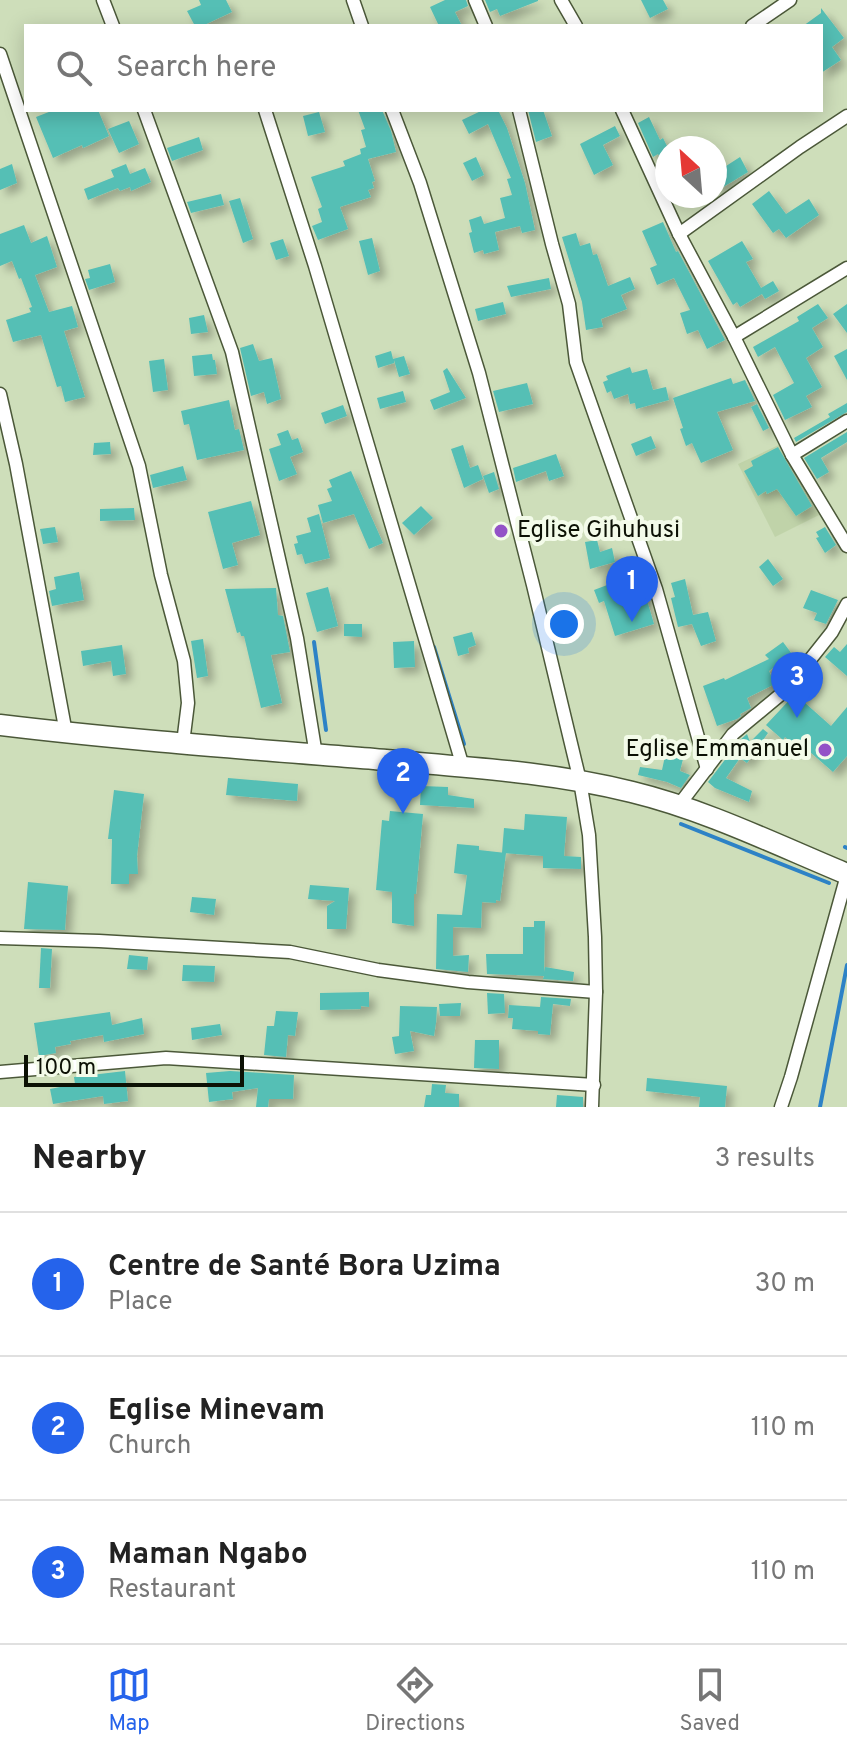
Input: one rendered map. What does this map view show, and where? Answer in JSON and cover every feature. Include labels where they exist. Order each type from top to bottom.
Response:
[{"type":"main road","points":[[0,725],[463,767],[580,781],[679,805],[847,874]]},
{"type":"street","points":[[103,0],[112,24]]},
{"type":"street","points":[[353,0],[361,24]]},
{"type":"street","points":[[475,0],[485,24]]},
{"type":"street","points":[[561,0],[575,24]]},
{"type":"street","points":[[755,24],[790,0]]},
{"type":"street","points":[[0,54],[139,466],[161,575],[184,661],[188,703],[183,743]]},
{"type":"street","points":[[145,112],[232,352],[297,638],[316,755]]},
{"type":"street","points":[[266,112],[320,281],[463,767]]},
{"type":"street","points":[[393,112],[420,183],[479,373],[580,781],[589,835],[596,992],[592,1107]]},
{"type":"street","points":[[519,112],[569,304],[576,362],[656,589],[707,769]]},
{"type":"street","points":[[623,112],[679,234],[792,455],[847,546]]},
{"type":"street","points":[[679,234],[847,116]]},
{"type":"street","points":[[734,337],[847,268]]},
{"type":"street","points":[[0,394],[66,733]]},
{"type":"street","points":[[792,455],[847,421]]},
{"type":"street","points":[[679,805],[733,734],[786,690],[832,632],[847,604]]},
{"type":"street","points":[[781,1107],[847,874]]},
{"type":"street","points":[[0,938],[290,952],[378,970],[468,982],[596,992]]},
{"type":"street","points":[[0,1072],[166,1058],[594,1085]]},
{"type":"shaded area","points":[[781,444],[819,515],[775,537],[738,464]]},
{"type":"building","points":[[199,0],[226,0],[232,12],[206,24],[194,24],[187,11],[201,5]]},
{"type":"building","points":[[445,0],[466,0],[468,6],[455,12],[461,24],[438,24],[430,7]]},
{"type":"building","points":[[485,0],[538,1],[500,16],[497,9],[490,12]]},
{"type":"building","points":[[641,0],[663,0],[668,9],[650,18]]},
{"type":"building","points":[[821,8],[844,38],[832,47],[841,60],[823,72],[823,24],[806,24],[821,13]]},
{"type":"building","points":[[49,112],[99,112],[109,136],[53,158],[36,117]]},
{"type":"building","points":[[319,112],[325,132],[308,136],[303,116]]},
{"type":"building","points":[[359,112],[383,112],[396,152],[368,159],[375,181],[372,182],[374,188],[368,190],[371,197],[340,207],[348,229],[318,240],[312,226],[322,222],[318,209],[322,207],[311,177],[345,166],[343,161],[361,154],[360,149],[366,147],[361,130],[365,129]]},
{"type":"building","points":[[479,112],[499,112],[525,183],[535,230],[522,233],[520,226],[495,232],[499,250],[484,254],[483,250],[474,253],[469,220],[481,216],[484,224],[505,218],[500,198],[512,195],[507,179],[511,178],[488,124],[469,134],[462,120]]},
{"type":"building","points":[[528,112],[544,112],[552,136],[536,142]]},
{"type":"building","points":[[649,117],[658,136],[655,136],[653,157],[638,123]]},
{"type":"building","points":[[129,121],[139,144],[119,153],[108,129]]},
{"type":"building","points":[[615,126],[620,136],[603,145],[613,165],[594,175],[580,144]]},
{"type":"building","points":[[199,137],[203,150],[172,161],[167,148]]},
{"type":"building","points":[[476,157],[484,175],[472,181],[463,163]]},
{"type":"building","points":[[740,157],[748,172],[727,185],[727,165]]},
{"type":"building","points":[[12,164],[17,183],[0,190],[0,169]]},
{"type":"building","points":[[126,164],[130,174],[145,168],[151,182],[131,191],[130,187],[120,191],[118,188],[88,200],[84,189],[114,177],[111,170]]},
{"type":"building","points":[[769,191],[786,214],[809,199],[819,215],[786,238],[779,229],[773,233],[752,204]]},
{"type":"building","points":[[221,194],[224,205],[191,213],[187,202]]},
{"type":"building","points":[[240,198],[253,239],[243,243],[229,201]]},
{"type":"building","points":[[663,222],[676,252],[725,340],[707,349],[698,330],[687,334],[680,313],[690,310],[674,278],[657,285],[650,268],[657,265],[642,231]]},
{"type":"building","points":[[24,225],[31,243],[47,236],[57,267],[35,275],[49,312],[72,306],[78,327],[64,331],[85,397],[65,402],[61,386],[57,387],[41,335],[13,342],[6,320],[31,312],[29,308],[32,307],[12,261],[0,266],[0,234]]},
{"type":"building","points":[[576,233],[580,246],[590,243],[593,255],[597,254],[608,286],[630,277],[635,289],[621,295],[627,309],[601,319],[603,327],[586,330],[582,302],[562,237]]},
{"type":"building","points":[[372,238],[380,271],[368,275],[359,241]]},
{"type":"building","points":[[283,239],[289,256],[276,260],[270,243]]},
{"type":"building","points":[[742,241],[753,259],[746,262],[761,288],[773,281],[779,291],[765,299],[762,294],[740,307],[737,302],[733,305],[708,261]]},
{"type":"building","points":[[110,264],[115,282],[89,290],[85,279],[90,278],[88,270]]},
{"type":"building","points":[[549,278],[551,289],[511,297],[507,286]]},
{"type":"building","points":[[503,302],[506,314],[478,321],[475,309]]},
{"type":"building","points":[[818,304],[828,318],[812,328],[823,347],[806,358],[822,387],[806,396],[812,407],[785,420],[773,395],[794,383],[775,347],[758,357],[753,347],[799,321],[797,317]]},
{"type":"building","points":[[847,304],[847,333],[833,314]]},
{"type":"building","points":[[204,315],[208,332],[191,334],[189,318]]},
{"type":"building","points":[[253,344],[259,361],[272,358],[281,399],[267,404],[264,392],[251,396],[240,348]]},
{"type":"building","points":[[847,349],[847,380],[834,356]]},
{"type":"building","points":[[391,351],[393,359],[404,356],[410,374],[399,377],[394,360],[394,363],[378,368],[375,356]]},
{"type":"building","points":[[212,354],[217,374],[194,376],[192,356]]},
{"type":"building","points":[[164,359],[168,390],[153,392],[149,361]]},
{"type":"building","points":[[630,367],[632,373],[647,369],[653,390],[666,387],[669,400],[636,409],[635,403],[630,404],[628,394],[614,399],[611,391],[607,393],[603,382],[608,380],[606,376]]},
{"type":"building","points":[[447,368],[466,398],[434,410],[430,400],[450,392],[443,371]]},
{"type":"building","points":[[731,378],[733,384],[745,380],[755,401],[717,412],[733,450],[701,463],[692,443],[686,446],[673,398]]},
{"type":"building","points":[[527,383],[533,404],[499,412],[493,391]]},
{"type":"building","points":[[403,391],[406,402],[380,409],[377,398]]},
{"type":"building","points":[[229,400],[235,430],[239,429],[244,450],[197,460],[189,424],[184,425],[181,411]]},
{"type":"building","points":[[847,403],[847,412],[796,442],[794,438]]},
{"type":"building","points":[[757,404],[769,428],[763,431],[751,407]]},
{"type":"building","points":[[343,405],[347,416],[325,424],[321,413]]},
{"type":"building","points":[[288,430],[292,440],[298,438],[303,452],[290,457],[297,474],[279,481],[269,449],[281,445],[277,434]]},
{"type":"building","points":[[847,432],[847,442],[821,458],[829,472],[817,479],[804,458]]},
{"type":"building","points":[[651,436],[656,448],[636,456],[631,444]]},
{"type":"building","points":[[110,442],[111,454],[93,455],[94,443]]},
{"type":"building","points":[[463,445],[470,468],[478,465],[483,479],[464,488],[451,449]]},
{"type":"building","points":[[778,447],[812,506],[796,516],[777,489],[758,496],[744,471],[753,466],[751,461]]},
{"type":"building","points":[[556,454],[564,476],[549,481],[546,471],[516,482],[513,468]]},
{"type":"building","points":[[183,466],[187,480],[153,488],[150,475]]},
{"type":"building","points":[[351,471],[383,543],[369,549],[354,514],[323,523],[318,505],[332,501],[327,489],[332,487],[329,480]]},
{"type":"building","points":[[494,472],[499,489],[489,493],[483,476]]},
{"type":"building","points":[[251,501],[260,535],[232,543],[238,565],[223,569],[208,512]]},
{"type":"building","points":[[421,506],[433,518],[414,535],[402,523]]},
{"type":"building","points":[[134,508],[135,520],[100,521],[100,509]]},
{"type":"building","points":[[319,514],[330,558],[305,564],[302,554],[297,555],[294,544],[298,543],[296,536],[311,532],[307,518]]},
{"type":"building","points":[[55,527],[58,542],[43,544],[40,529]]},
{"type":"building","points":[[825,527],[836,545],[825,553],[816,532]]},
{"type":"building","points":[[597,540],[600,552],[612,548],[615,562],[590,569],[585,542]]},
{"type":"building","points":[[768,559],[783,579],[773,586],[759,567]]},
{"type":"building","points":[[79,572],[84,600],[52,606],[49,591],[56,589],[54,577]]},
{"type":"building","points":[[623,579],[628,595],[644,590],[654,624],[615,636],[604,601],[599,603],[594,590]]},
{"type":"building","points":[[685,579],[693,615],[708,612],[716,641],[701,646],[692,624],[678,627],[671,583]]},
{"type":"building","points":[[328,587],[338,626],[317,632],[306,593]]},
{"type":"building","points":[[276,588],[278,615],[283,616],[290,652],[271,655],[282,703],[261,708],[244,636],[237,633],[225,589]]},
{"type":"building","points":[[811,590],[838,600],[826,624],[814,620],[817,613],[803,608]]},
{"type":"building","points":[[344,624],[362,624],[362,637],[344,636]]},
{"type":"building","points":[[472,632],[476,645],[468,648],[469,653],[458,656],[453,637]]},
{"type":"building","points":[[203,639],[208,676],[197,678],[191,641]]},
{"type":"building","points":[[414,641],[415,667],[394,668],[393,642]]},
{"type":"building","points":[[783,642],[792,654],[769,671],[775,684],[747,698],[751,708],[737,719],[717,726],[703,686],[725,680],[769,659],[765,655]]},
{"type":"building","points":[[847,644],[847,676],[825,657],[834,647],[840,652]]},
{"type":"building","points":[[122,645],[126,674],[113,676],[111,661],[83,666],[81,651]]},
{"type":"building","points":[[795,694],[831,726],[847,707],[847,756],[833,772],[802,745],[798,748],[785,737],[783,740],[766,725]]},
{"type":"building","points":[[763,729],[768,733],[747,763],[740,758],[726,778],[752,791],[749,802],[708,782],[740,740],[747,734],[750,742]]},
{"type":"building","points":[[665,756],[683,759],[680,771],[690,775],[681,788],[638,775],[640,767],[662,770]]},
{"type":"building","points":[[228,778],[298,784],[297,801],[226,795]]},
{"type":"building","points":[[421,786],[448,787],[448,795],[474,799],[474,808],[420,805]]},
{"type":"building","points":[[114,790],[144,794],[138,874],[129,874],[129,884],[111,884],[112,839],[108,839]]},
{"type":"building","points":[[390,811],[423,814],[414,894],[414,926],[392,923],[392,892],[376,890],[382,820],[389,821]]},
{"type":"building","points":[[525,814],[567,817],[564,856],[581,857],[581,869],[543,868],[543,856],[502,853],[504,828],[524,830]]},
{"type":"building","points":[[457,844],[506,853],[500,901],[482,902],[481,928],[453,927],[453,956],[469,955],[468,972],[436,969],[437,914],[462,915],[467,875],[454,873]]},
{"type":"building","points":[[28,882],[68,886],[65,930],[24,929]]},
{"type":"building","points":[[310,885],[349,888],[346,929],[327,929],[327,906],[335,901],[308,899]]},
{"type":"building","points":[[192,897],[216,899],[214,915],[190,912]]},
{"type":"building","points":[[534,921],[545,921],[544,972],[545,967],[574,972],[573,981],[543,979],[544,976],[487,974],[486,954],[523,954],[523,927],[534,927]]},
{"type":"building","points":[[41,948],[52,949],[50,988],[39,988]]},
{"type":"building","points":[[129,955],[148,957],[147,970],[127,969]]},
{"type":"building","points":[[183,965],[215,966],[214,982],[182,981]]},
{"type":"building","points":[[369,992],[369,1007],[320,1010],[320,993]]},
{"type":"building","points":[[487,993],[504,994],[505,1013],[488,1014]]},
{"type":"building","points":[[541,997],[571,999],[570,1006],[553,1004],[550,1035],[512,1029],[513,1018],[508,1018],[509,1005],[540,1007]]},
{"type":"building","points":[[461,1003],[460,1016],[440,1016],[439,1004]]},
{"type":"building","points":[[400,1006],[437,1007],[436,1023],[434,1036],[410,1031],[414,1051],[395,1054],[392,1037],[399,1036]]},
{"type":"building","points":[[276,1011],[298,1012],[295,1036],[288,1035],[286,1057],[264,1055],[267,1026],[274,1026]]},
{"type":"building","points":[[110,1012],[112,1025],[142,1018],[144,1034],[104,1042],[103,1035],[70,1041],[71,1044],[55,1047],[56,1053],[39,1056],[34,1023]]},
{"type":"building","points":[[220,1024],[222,1035],[192,1040],[191,1028]]},
{"type":"building","points":[[475,1040],[499,1040],[499,1069],[474,1068]]},
{"type":"building","points":[[125,1071],[128,1101],[104,1104],[103,1096],[53,1104],[50,1089],[75,1084],[74,1077]]},
{"type":"building","points":[[230,1071],[294,1075],[293,1099],[269,1099],[268,1107],[256,1107],[258,1088],[232,1092],[233,1099],[209,1102],[206,1073]]},
{"type":"building","points":[[647,1078],[727,1086],[725,1107],[699,1107],[700,1097],[646,1091]]},
{"type":"building","points":[[432,1084],[446,1085],[445,1093],[459,1094],[459,1107],[424,1107],[426,1095],[431,1095]]},
{"type":"building","points":[[557,1095],[583,1097],[583,1107],[556,1107]]},
{"type":"waterway","points":[[314,642],[326,730]]},
{"type":"waterway","points":[[434,647],[464,744]]},
{"type":"waterway","points":[[681,824],[829,883]]},
{"type":"waterway","points":[[820,1107],[847,965]]},
{"type":"place","name":"Eglise Gihuhusi","points":[[501,531]]},
{"type":"place","name":"Centre de Santé Bora Uzima","points":[[632,622]]},
{"type":"place","name":"Maman Ngabo","points":[[797,718]]},
{"type":"place","name":"Eglise Emmanuel","points":[[825,750]]},
{"type":"place","name":"Eglise Minevam","points":[[403,814]]}]
